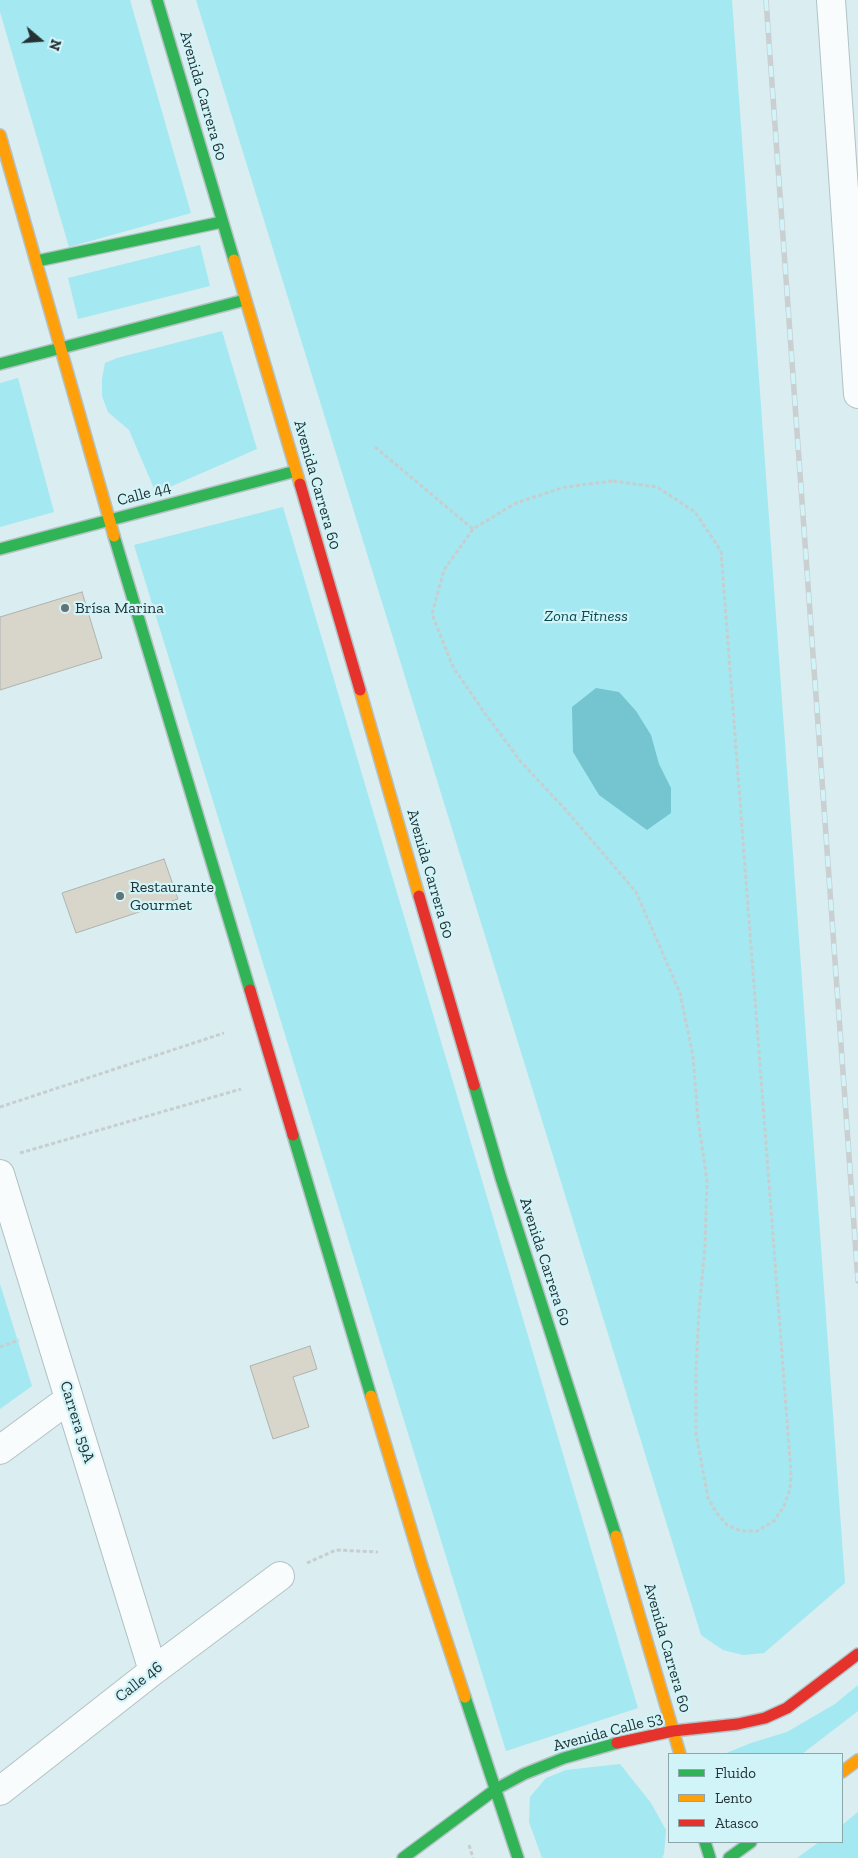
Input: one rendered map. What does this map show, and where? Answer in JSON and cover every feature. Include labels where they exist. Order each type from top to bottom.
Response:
[{"type":"main road","name":"Avenida Carrera 60","points":[[157,0],[296,470],[501,1178],[631,1582],[680,1753]]},
{"type":"main road","points":[[0,135],[38,261],[109,520],[422,1566],[518,1858]]},
{"type":"main road","points":[[38,261],[222,222]]},
{"type":"main road","points":[[0,364],[245,300]]},
{"type":"main road","name":"Calle 44","points":[[0,549],[296,470]]},
{"type":"main road","name":"Avenida Calle 53","points":[[403,1858],[496,1789],[524,1774],[564,1758],[625,1741],[673,1731],[738,1724],[765,1718],[786,1708],[858,1654]]},
{"type":"main road","points":[[843,1771],[858,1760]]},
{"type":"main road","points":[[705,1843],[710,1858]]},
{"type":"main road","points":[[729,1858],[749,1843]]},
{"type":"street","points":[[831,0],[858,394]]},
{"type":"street","name":"Carrera 59A","points":[[0,1174],[153,1671]]},
{"type":"street","points":[[0,1450],[69,1398]]},
{"type":"street","name":"Calle 46","points":[[0,1791],[153,1671],[280,1576]]},
{"type":"path","points":[[375,447],[473,529]]},
{"type":"path","points":[[613,481],[657,487],[695,512],[720,551],[791,1473],[790,1489],[784,1506],[774,1521],[757,1531],[741,1531],[727,1525],[716,1512],[708,1498],[696,1434],[696,1370],[705,1246],[707,1181],[698,1119],[693,1056],[680,993],[636,892],[565,809],[521,762],[453,667],[432,614],[444,570],[473,529],[516,503],[565,487],[613,481]]},
{"type":"path","points":[[0,1107],[224,1033]]},
{"type":"path","points":[[19,1154],[241,1089]]},
{"type":"path","points":[[280,1576],[336,1550],[378,1552]]},
{"type":"green space","points":[[0,0],[130,0],[191,213],[69,247],[0,12]]},
{"type":"green space","name":"Zona Fitness","points":[[196,0],[732,0],[845,1583],[764,1653],[743,1655],[723,1650],[701,1635]]},
{"type":"green space","points":[[200,245],[210,286],[78,319],[68,278]]},
{"type":"green space","points":[[222,331],[257,449],[156,493],[129,430],[108,412],[102,396],[102,379],[105,363],[117,358]]},
{"type":"green space","points":[[18,378],[54,512],[0,527],[0,383]]},
{"type":"green space","points":[[283,507],[638,1708],[506,1751],[134,545]]},
{"type":"green space","points":[[0,1284],[32,1386],[0,1409]]},
{"type":"green space","points":[[858,1685],[858,1711],[803,1753],[726,1753],[787,1732],[835,1704]]},
{"type":"green space","points":[[620,1764],[651,1803],[666,1830],[662,1858],[542,1858],[529,1822],[530,1797],[546,1778],[566,1770]]},
{"type":"green space","points":[[858,1812],[858,1858],[797,1858],[818,1843],[843,1843],[843,1824]]},
{"type":"shaded area","points":[[596,688],[619,692],[636,711],[651,735],[659,764],[671,788],[671,813],[647,830],[599,795],[573,752],[572,707]]},
{"type":"building","points":[[82,592],[102,658],[0,690],[0,617]]},
{"type":"building","name":"Restaurante Gourmet","points":[[164,859],[178,899],[76,933],[62,893]]},
{"type":"building","points":[[310,1346],[317,1369],[293,1377],[309,1427],[273,1439],[250,1366]]},
{"type":"railway","points":[[766,0],[858,1281]]},
{"type":"traffic: fast","points":[[157,0],[234,260]]},
{"type":"traffic: fast","points":[[37,261],[222,222]]},
{"type":"traffic: fast","points":[[0,364],[245,300]]},
{"type":"traffic: fast","points":[[0,549],[296,471]]},
{"type":"traffic: fast","points":[[114,536],[250,990]]},
{"type":"traffic: fast","points":[[474,1085],[501,1178],[616,1536]]},
{"type":"traffic: fast","points":[[293,1135],[371,1396]]},
{"type":"traffic: fast","points":[[465,1697],[518,1858]]},
{"type":"traffic: fast","points":[[403,1858],[496,1789],[524,1774],[564,1758],[617,1743]]},
{"type":"traffic: fast","points":[[705,1843],[710,1858]]},
{"type":"traffic: fast","points":[[729,1858],[750,1843]]},
{"type":"traffic: slow","points":[[0,135],[114,536]]},
{"type":"traffic: slow","points":[[234,260],[300,484]]},
{"type":"traffic: slow","points":[[360,690],[419,896]]},
{"type":"traffic: slow","points":[[371,1396],[422,1566],[465,1697]]},
{"type":"traffic: slow","points":[[616,1536],[680,1753]]},
{"type":"traffic: slow","points":[[843,1771],[858,1760]]},
{"type":"traffic: jam","points":[[300,484],[360,690]]},
{"type":"traffic: jam","points":[[419,896],[474,1085]]},
{"type":"traffic: jam","points":[[250,990],[293,1135]]},
{"type":"traffic: jam","points":[[617,1743],[673,1731],[738,1724],[765,1718],[787,1708],[858,1654]]},
{"type":"place","name":"Brísa Marina","points":[[65,608]]},
{"type":"place","name":"Restaurante Gourmet","points":[[120,896]]}]
